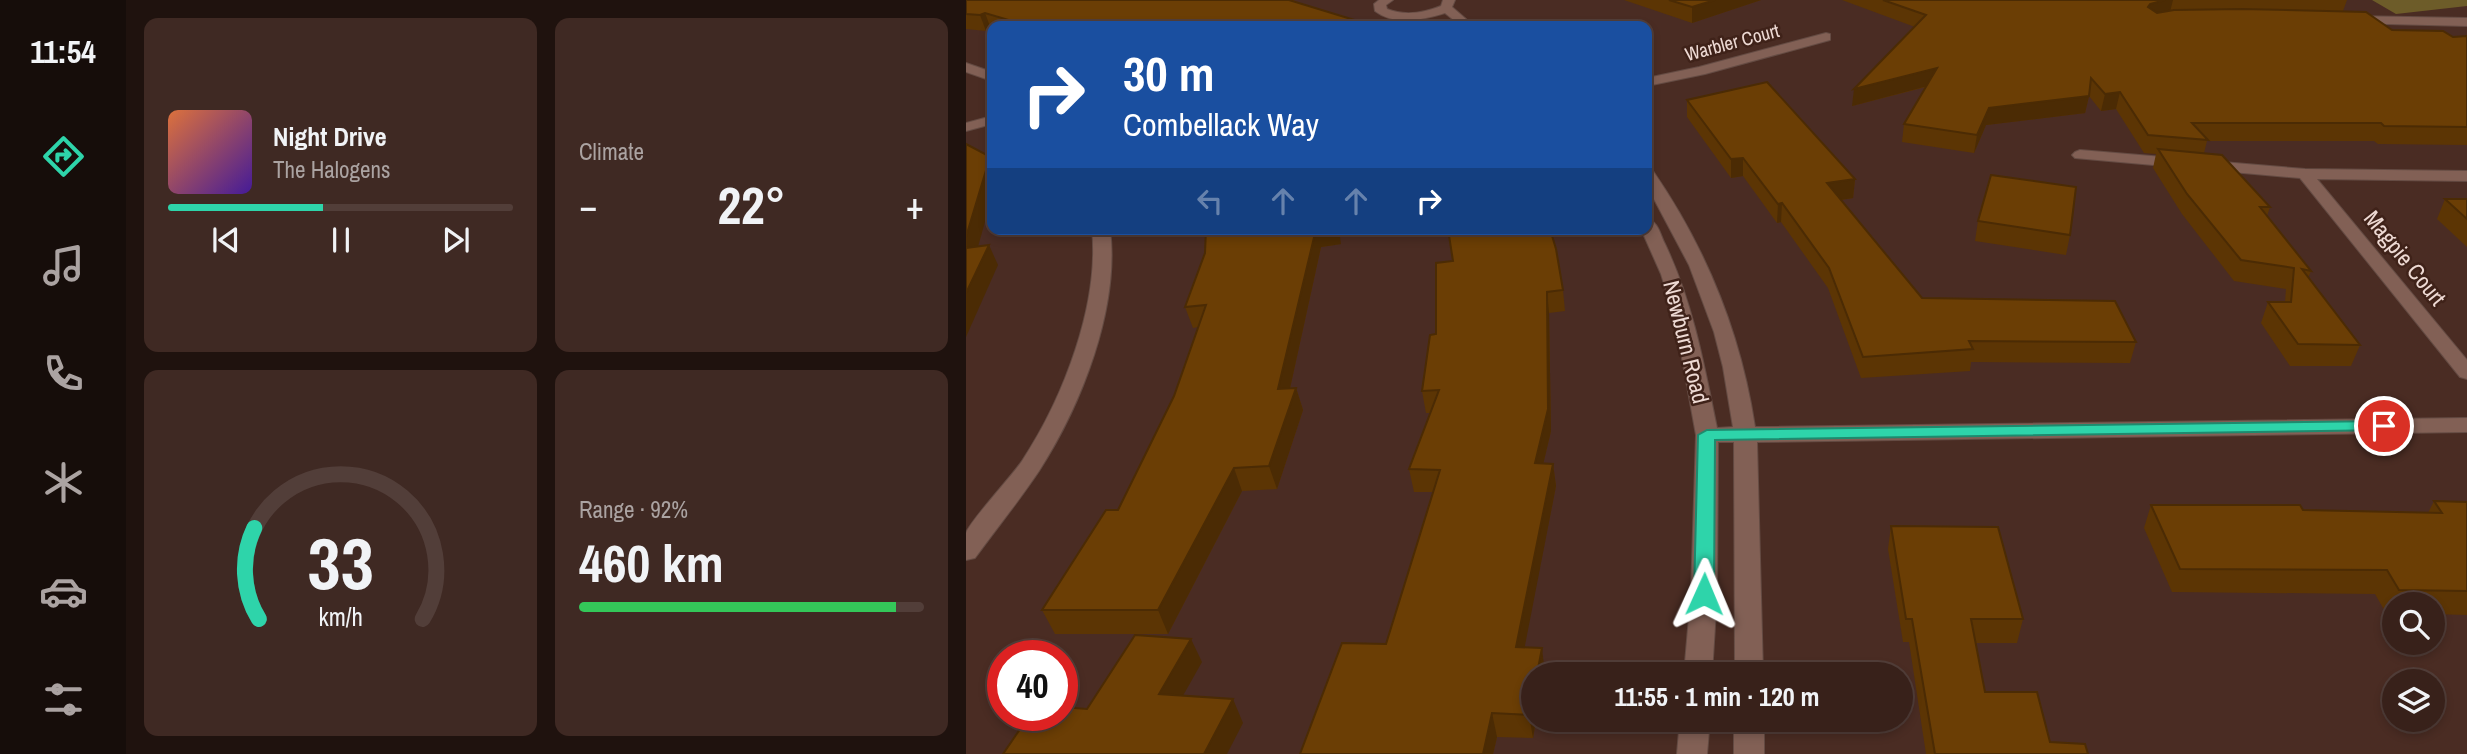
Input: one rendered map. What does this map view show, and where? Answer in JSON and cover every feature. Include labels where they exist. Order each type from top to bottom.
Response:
[{"type":"street","points":[[1365,0],[1383,3],[1386,14],[1405,16],[1429,14],[1451,3],[1464,21]]},
{"type":"street","points":[[1405,16],[1418,21]]},
{"type":"street","points":[[2332,19],[2467,22]]},
{"type":"street","name":"Warbler Court","points":[[1652,81],[1826,37]]},
{"type":"street","points":[[966,67],[987,75]]},
{"type":"street","points":[[966,127],[987,121]]},
{"type":"street","name":"Magpie Court","points":[[2080,155],[2305,174],[2467,176]]},
{"type":"street","name":"Magpie Court","points":[[2305,174],[2467,373]]},
{"type":"street","name":"Newburn Road","points":[[1652,183],[1702,275],[1715,308],[1732,368],[1745,434],[1750,591],[1749,662]]},
{"type":"street","points":[[966,551],[1032,464],[1073,383],[1095,314],[1106,246],[1103,235]]},
{"type":"street","name":"Newburn Road","points":[[1652,235],[1670,274],[1685,320],[1707,435],[1704,594],[1699,662]]},
{"type":"street","points":[[1707,435],[2467,425]]},
{"type":"street","points":[[1692,754],[1694,732]]},
{"type":"street","points":[[1749,732],[1749,754]]},
{"type":"shaded area","points":[[2372,0],[2467,0],[2467,6],[2396,14]]},
{"type":"building","points":[[966,0],[1289,0],[1358,21],[1012,21],[985,13],[966,14]]},
{"type":"building","points":[[1669,0],[1715,0],[1692,7]]},
{"type":"building","points":[[1883,0],[2165,0],[2148,7],[2157,13],[2174,10],[2242,9],[2366,12],[2392,30],[2443,31],[2453,37],[2467,36],[2467,127],[2384,126],[2381,123],[2192,123],[2208,140],[2148,135],[2120,92],[2105,94],[2091,78],[2089,96],[1989,108],[1977,135],[1904,124],[1937,68],[1854,89],[1926,15]]},
{"type":"building","points":[[1767,82],[1855,179],[1827,183],[1922,298],[2115,301],[2136,342],[1969,341],[1973,349],[1863,357],[1829,268],[1782,203],[1778,204],[1743,158],[1731,159],[1687,100]]},
{"type":"building","points":[[966,144],[987,155],[987,167],[966,237]]},
{"type":"building","points":[[2158,149],[2222,155],[2270,207],[2260,207],[2311,271],[2302,269],[2360,345],[2298,344],[2268,302],[2291,302],[2294,268],[2241,260],[2187,194]]},
{"type":"building","points":[[1991,175],[2076,187],[2070,235],[1978,221]]},
{"type":"building","points":[[2445,199],[2467,199],[2467,219]]},
{"type":"building","points":[[1206,235],[1315,235],[1278,389],[1296,388],[1269,466],[1234,468],[1158,610],[1042,610],[1106,510],[1118,510],[1174,396],[1206,305],[1185,307],[1205,253]]},
{"type":"building","points":[[1449,235],[1552,235],[1556,249],[1563,290],[1547,292],[1548,409],[1535,463],[1553,464],[1516,647],[1542,648],[1539,662],[1521,662],[1521,715],[1492,713],[1483,754],[1300,754],[1342,643],[1386,644],[1440,470],[1409,469],[1439,390],[1422,391],[1430,335],[1436,334],[1436,263],[1453,261]]},
{"type":"building","points":[[989,245],[966,293],[966,248]]},
{"type":"building","points":[[2434,501],[2467,502],[2467,591],[2399,590],[2387,570],[2180,569],[2151,505],[2300,505],[2303,510],[2442,513]]},
{"type":"building","points":[[1891,526],[1998,527],[2023,619],[1971,619],[1985,692],[2037,692],[2050,742],[2085,744],[2088,754],[1935,754],[1912,619],[1906,619]]},
{"type":"building","points":[[1135,635],[1191,639],[1159,694],[1233,699],[1204,754],[1003,754],[1019,731],[1078,731],[1078,708],[1087,709]]},
{"type":"route","points":[[1704,594],[1707,435],[2384,426]]}]
